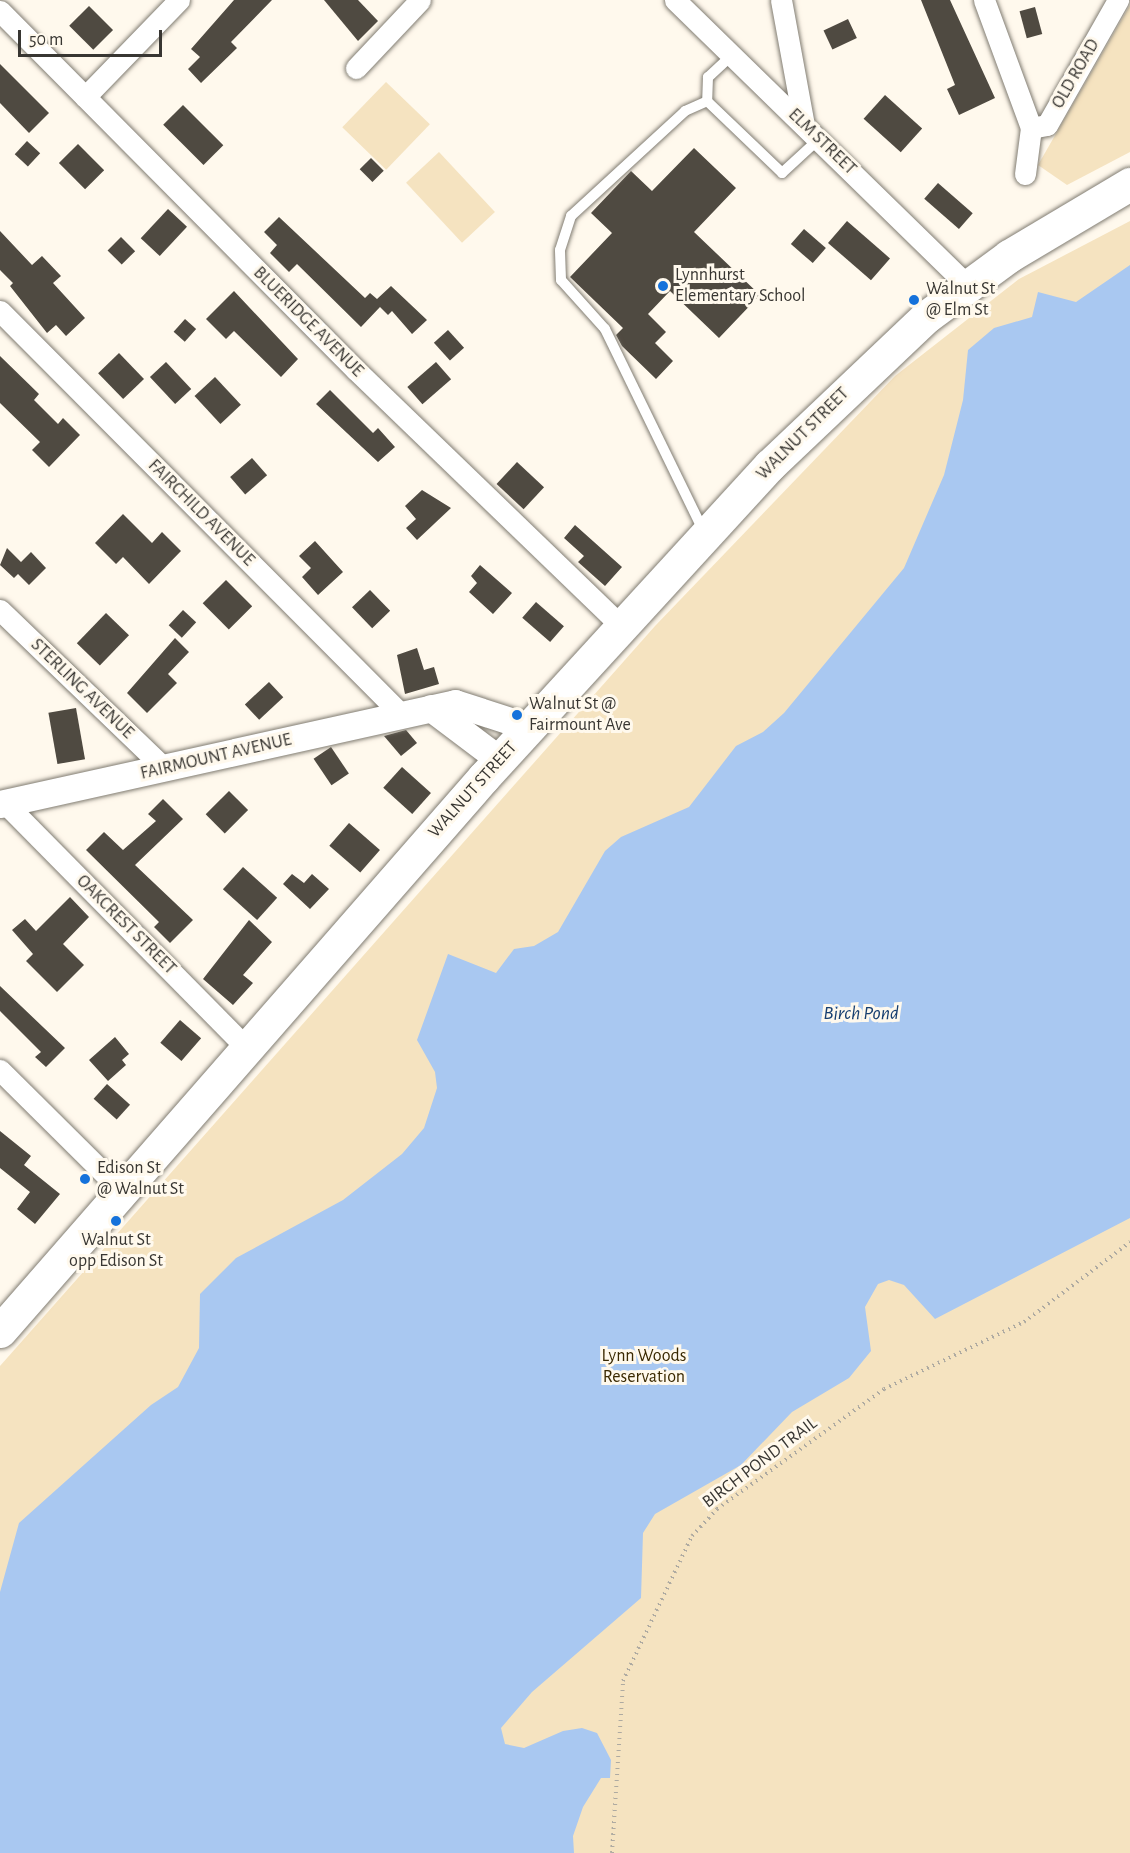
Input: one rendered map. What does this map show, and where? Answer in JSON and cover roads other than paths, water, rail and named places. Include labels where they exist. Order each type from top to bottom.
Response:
[{"type":"main road","name":"WALNUT STREET","points":[[0,1332],[529,727],[706,536],[844,392],[968,286],[1041,235],[1130,184]]},
{"type":"street","points":[[84,97],[179,0]]},
{"type":"street","points":[[356,68],[420,0]]},
{"type":"street","name":"ELM STREET","points":[[675,0],[968,286]]},
{"type":"street","points":[[781,0],[812,132]]},
{"type":"street","points":[[984,0],[1031,128],[1025,174]]},
{"type":"street","name":"OLD ROAD","points":[[1031,128],[1047,124],[1118,0]]},
{"type":"street","name":"BLUERIDGE AVENUE","points":[[0,11],[84,97],[622,627]]},
{"type":"street","name":"FAIRCHILD AVENUE","points":[[0,311],[402,715]]},
{"type":"street","name":"STERLING AVENUE","points":[[0,610],[164,768]]},
{"type":"street","name":"FAIRMOUNT AVENUE","points":[[2,803],[455,703],[529,727]]},
{"type":"street","points":[[431,708],[500,760]]},
{"type":"street","name":"OAKCREST STREET","points":[[2,803],[247,1048]]},
{"type":"street","points":[[0,1070],[122,1191]]},
{"type":"lane","points":[[732,55],[708,77],[707,101],[782,173],[812,132]]},
{"type":"lane","points":[[706,536],[681,475],[638,404],[605,329],[561,280],[560,250],[571,216],[685,111],[707,101]]},
{"type":"water","name":"Birch Pond","points":[[1130,265],[1130,1218],[935,1319],[904,1285],[889,1280],[878,1284],[865,1307],[871,1351],[849,1378],[792,1412],[741,1465],[655,1514],[643,1533],[641,1598],[532,1692],[501,1728],[505,1744],[524,1748],[563,1731],[582,1728],[597,1733],[611,1760],[610,1778],[601,1778],[583,1807],[573,1836],[574,1853],[0,1853],[0,1592],[19,1523],[151,1405],[178,1387],[199,1348],[200,1294],[236,1258],[343,1200],[402,1154],[424,1128],[437,1088],[435,1072],[417,1040],[448,954],[496,973],[514,949],[534,946],[558,932],[605,851],[621,837],[689,807],[736,746],[763,732],[784,713],[904,568],[944,475],[963,400],[968,350],[994,328],[1032,317],[1038,292],[1076,302]]},
{"type":"place","name":"Lynnhurst Elementary School","points":[[663,286]]},
{"type":"place","name":"Walnut St @ Elm St","points":[[914,300]]},
{"type":"place","name":"Walnut St @ Fairmount Ave","points":[[517,715]]},
{"type":"place","name":"Edison St @ Walnut St","points":[[85,1179]]},
{"type":"place","name":"Walnut St opp Edison St","points":[[116,1221]]},
{"type":"park label","name":"Lynn Woods Reservation","points":[[644,1367]]}]
